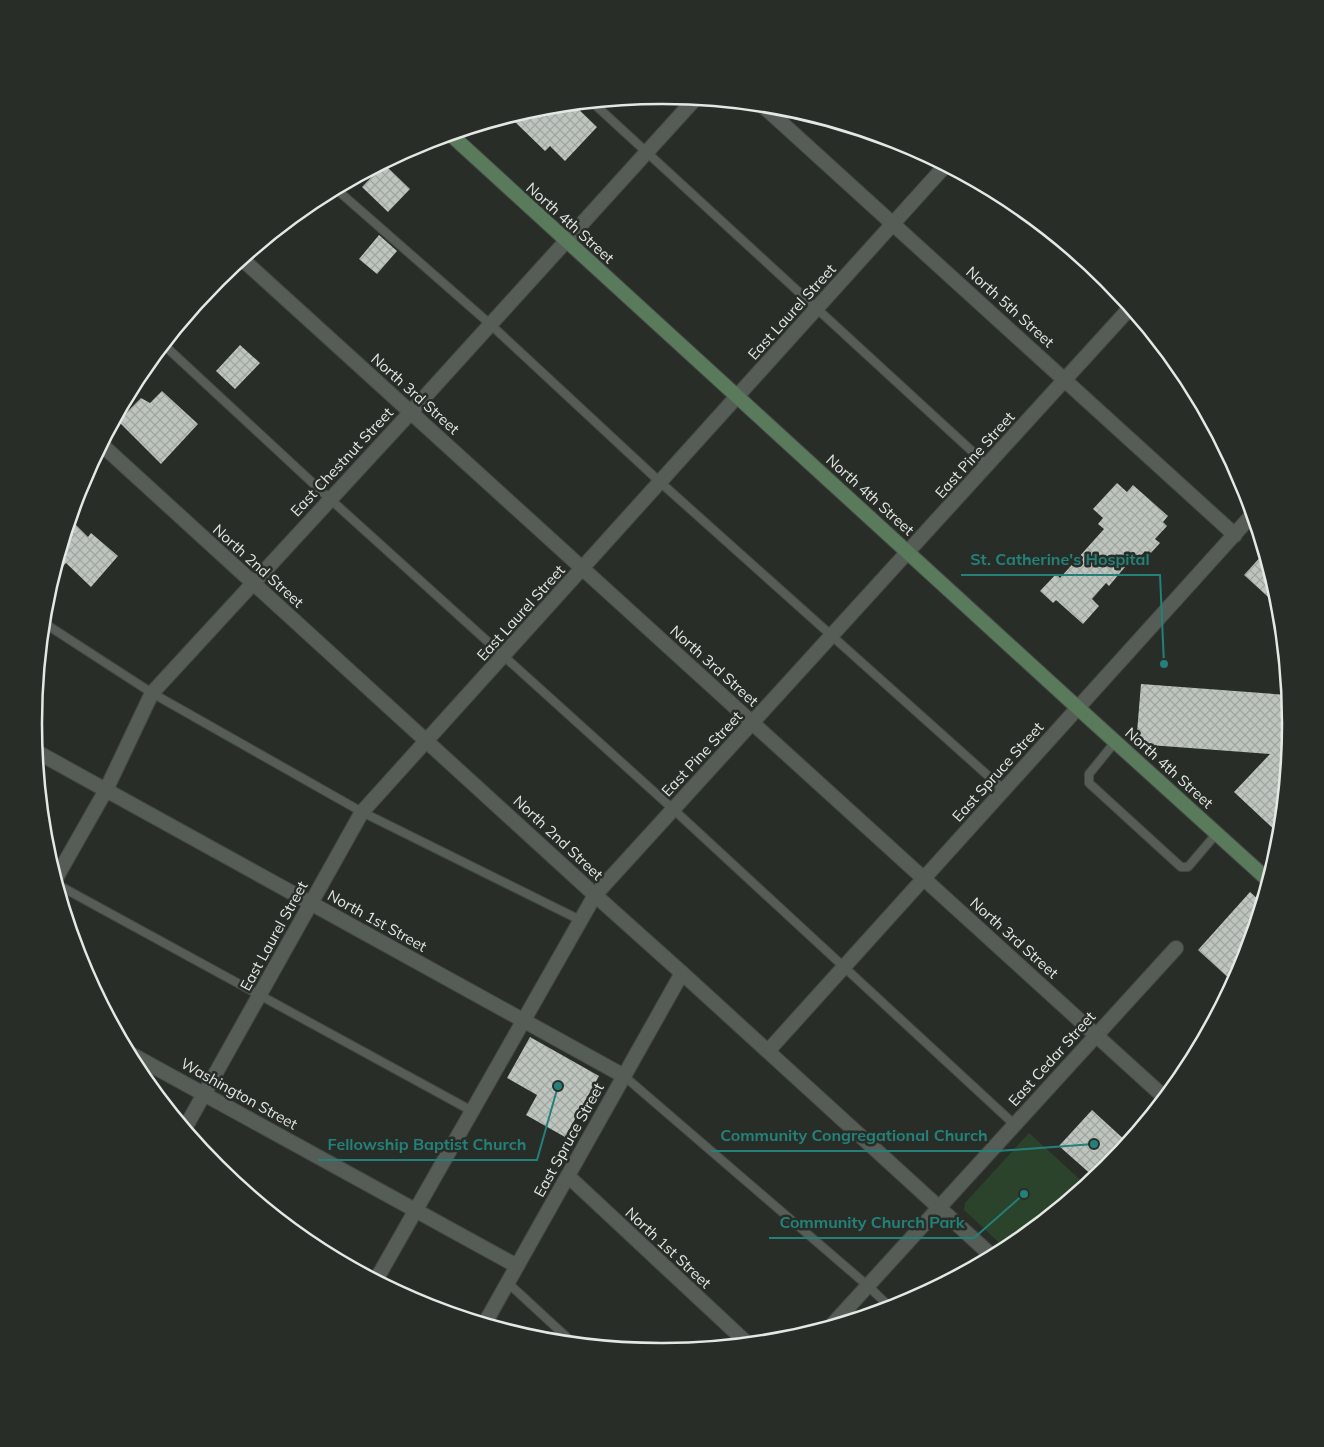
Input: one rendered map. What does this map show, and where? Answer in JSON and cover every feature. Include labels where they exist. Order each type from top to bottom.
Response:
[{"type":"main road","name":"North 4th Street","points":[[456,140],[1262,875]]},
{"type":"street","name":"East Chestnut Street","points":[[61,870],[106,790],[152,693],[411,412],[690,105]]},
{"type":"street","name":"North 5th Street","points":[[772,114],[1235,535]]},
{"type":"street","name":"East Laurel Street","points":[[188,1122],[362,812],[941,171]]},
{"type":"street","name":"North 3rd Street","points":[[247,264],[1159,1093]]},
{"type":"street","name":"East Pine Street","points":[[379,1274],[595,895],[1126,313]]},
{"type":"street","name":"North 2nd Street","points":[[106,449],[252,583],[428,740],[595,895],[987,1251]]},
{"type":"street","name":"East Spruce Street","points":[[768,1051],[1248,521]]},
{"type":"street","name":"North 1st Street","points":[[44,756],[624,1076]]},
{"type":"street","name":"East Cedar Street","points":[[840,1317],[1176,948]]},
{"type":"street","name":"East Spruce Street","points":[[488,1318],[682,973]]},
{"type":"street","name":"Washington Street","points":[[142,1060],[517,1266]]},
{"type":"street","name":"North 1st Street","points":[[568,1176],[742,1338]]},
{"type":"lane","points":[[598,107],[987,465]]},
{"type":"lane","points":[[341,194],[490,324],[660,482],[1004,790]]},
{"type":"lane","points":[[169,349],[503,657],[673,809],[1014,1124]]},
{"type":"lane","points":[[50,627],[152,693],[362,812],[580,920]]},
{"type":"lane","points":[[1115,742],[1089,774],[1089,783],[1181,868],[1188,867],[1216,833]]},
{"type":"lane","points":[[65,889],[472,1111]]},
{"type":"lane","points":[[624,1076],[868,1286],[884,1302]]},
{"type":"lane","points":[[508,1282],[565,1335]]},
{"type":"green space","points":[[1029,1133],[1080,1180],[1039,1215],[1000,1243],[964,1210],[965,1203]]},
{"type":"building","points":[[579,109],[597,127],[565,161],[550,146],[545,151],[515,122]]},
{"type":"building","points":[[388,168],[410,189],[388,212],[362,187],[372,176]]},
{"type":"building","points":[[379,235],[397,251],[377,274],[359,259]]},
{"type":"building","points":[[240,345],[260,363],[235,389],[216,371]]},
{"type":"building","points":[[162,391],[198,424],[161,464],[120,423],[125,414],[141,398],[150,403]]},
{"type":"building","points":[[1117,483],[1127,492],[1133,485],[1168,516],[1163,522],[1167,526],[1155,539],[1160,543],[1149,555],[1145,551],[1134,564],[1130,561],[1109,586],[1106,583],[1092,599],[1099,606],[1083,624],[1056,600],[1053,603],[1040,591],[1056,574],[1060,578],[1104,529],[1098,524],[1103,518],[1093,509]]},
{"type":"building","points":[[75,524],[88,537],[91,533],[118,556],[91,587],[66,563],[63,566]]},
{"type":"building","points":[[1259,559],[1269,598],[1244,575]]},
{"type":"building","points":[[1141,684],[1281,695],[1282,724],[1280,764],[1272,828],[1234,792],[1270,754],[1136,744]]},
{"type":"building","points":[[1250,892],[1256,898],[1249,923],[1227,977],[1198,950]]},
{"type":"building","points":[[530,1037],[599,1076],[565,1137],[526,1115],[537,1095],[507,1078]]},
{"type":"building","points":[[1092,1110],[1123,1138],[1089,1172],[1059,1146]]},
{"type":"place","name":"St. Catherine's Hospital","points":[[1164,664]]},
{"type":"place","name":"Fellowship Baptist Church","points":[[558,1086]]},
{"type":"place","name":"Community Congregational Church","points":[[1094,1144]]},
{"type":"place","name":"Community Church Park","points":[[1024,1194]]}]
